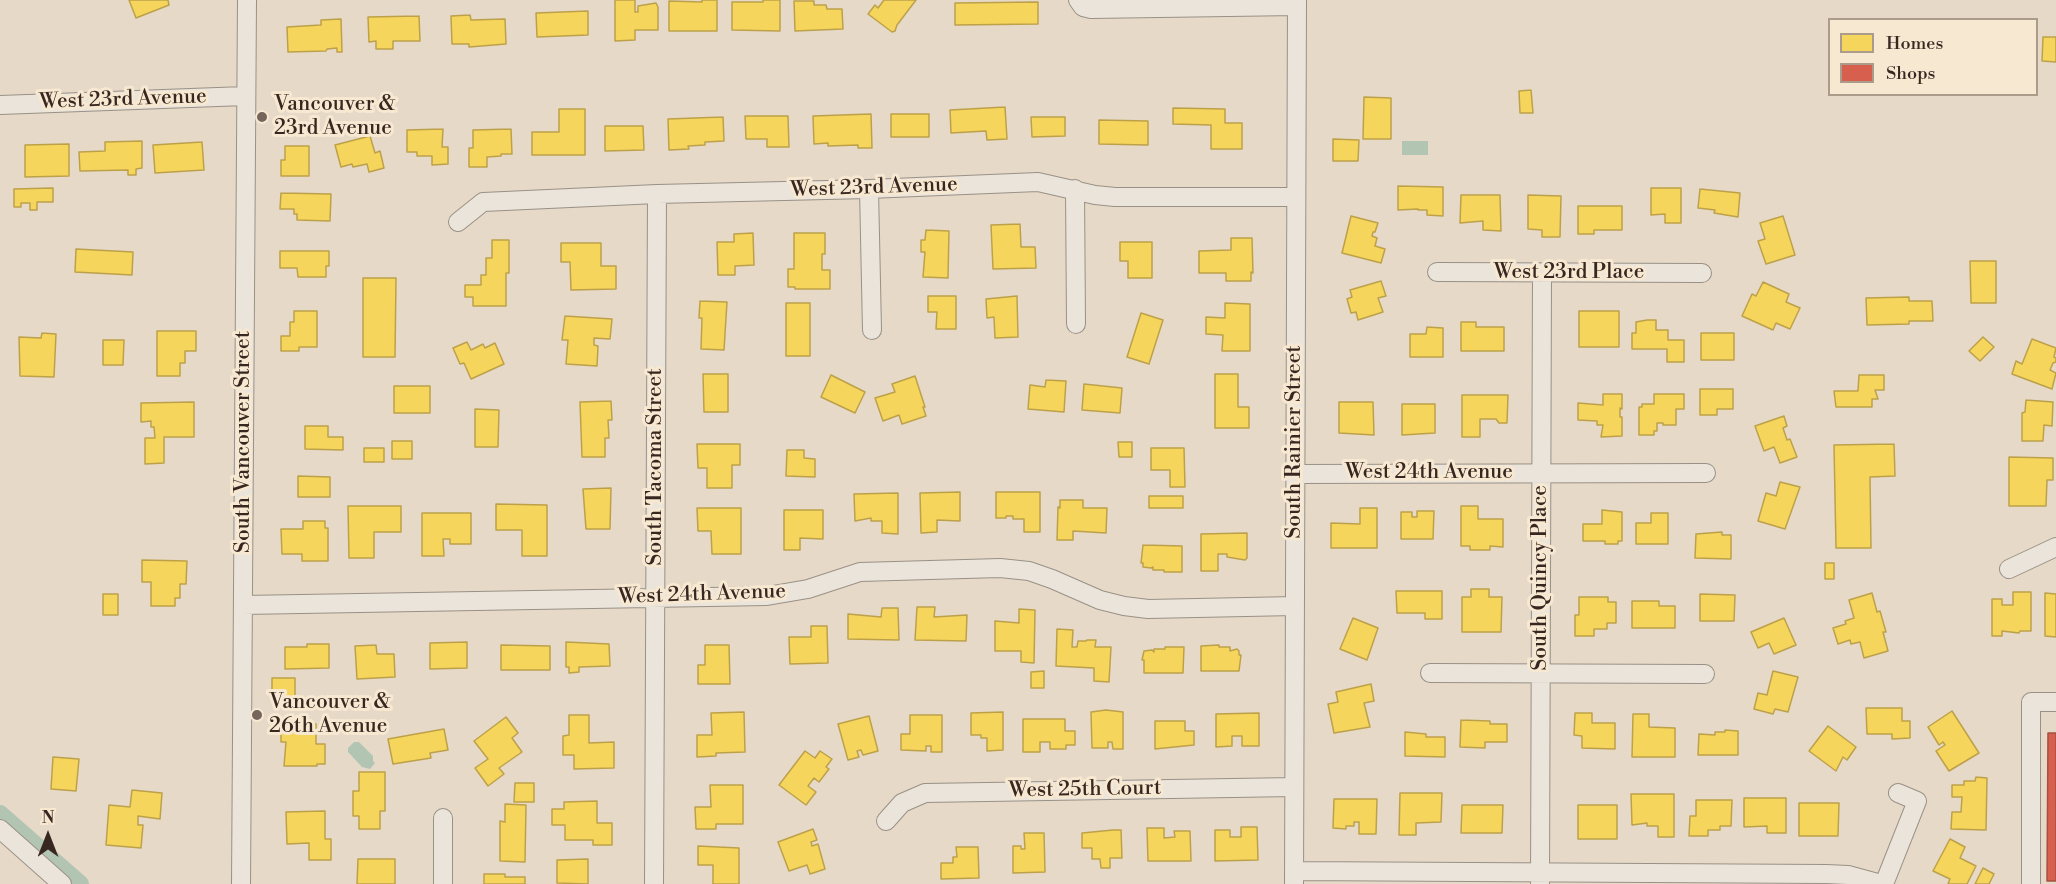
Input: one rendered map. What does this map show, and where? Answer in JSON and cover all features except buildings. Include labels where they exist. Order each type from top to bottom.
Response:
[{"type":"street","name":"South Vancouver Street","points":[[241,884],[247,0]]},
{"type":"street","points":[[1078,0],[1083,6],[1091,9],[1297,3]]},
{"type":"street","name":"South Rainier Street","points":[[1294,878],[1297,3]]},
{"type":"street","name":"West 23rd Avenue","points":[[0,105],[246,96]]},
{"type":"street","name":"West 23rd Avenue","points":[[458,222],[483,202],[1038,182],[1095,195],[1115,197],[1296,197]]},
{"type":"street","points":[[869,189],[872,330]]},
{"type":"street","points":[[1075,189],[1076,324]]},
{"type":"street","name":"South Tacoma Street","points":[[654,884],[657,194]]},
{"type":"street","name":"West 23rd Place","points":[[1437,272],[1702,273]]},
{"type":"street","name":"South Quincy Place","points":[[1540,878],[1542,273]]},
{"type":"street","name":"West 24th Avenue","points":[[1295,474],[1706,473]]},
{"type":"street","points":[[2009,569],[2056,546]]},
{"type":"street","name":"West 24th Avenue","points":[[243,605],[767,596],[808,589],[860,572],[1000,568],[1029,572],[1052,579],[1100,600],[1124,606],[1148,609],[1295,606]]},
{"type":"street","points":[[1430,673],[1705,674]]},
{"type":"street","points":[[2031,884],[2031,702],[2056,702]]},
{"type":"street","name":"West 25th Court","points":[[886,821],[902,803],[925,793],[1294,787]]},
{"type":"street","points":[[1294,878],[1848,875],[1882,884],[1917,801],[1898,793]]},
{"type":"street","points":[[442,884],[443,818]]},
{"type":"street","points":[[0,829],[62,884]]},
{"type":"shaded area","points":[[1402,141],[1428,141],[1428,155],[1402,155]]},
{"type":"shaded area","points":[[354,742],[359,742],[373,756],[375,763],[370,769],[362,767],[348,752],[348,748]]},
{"type":"waterway","points":[[0,814],[80,884]]},
{"type":"place","name":"Vancouver & 23rd Avenue","points":[[262,117]]},
{"type":"place","name":"Vancouver & 26th Avenue","points":[[257,715]]}]
